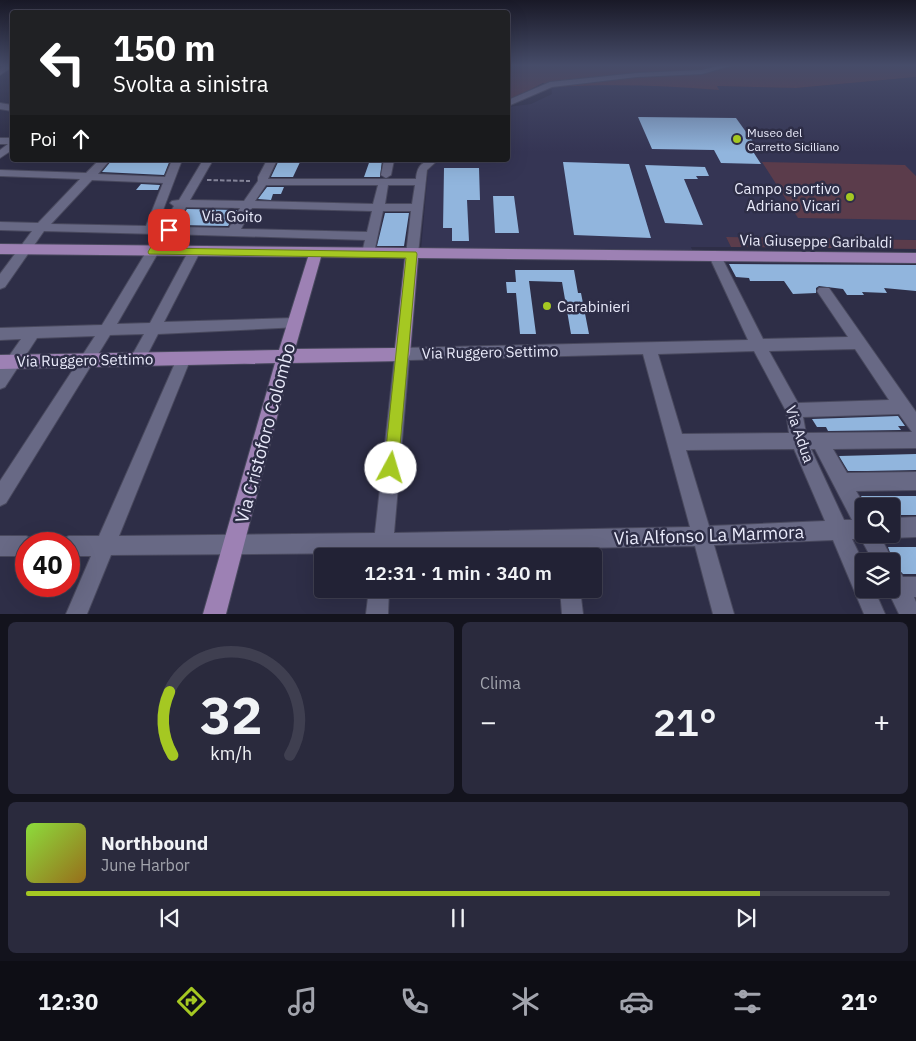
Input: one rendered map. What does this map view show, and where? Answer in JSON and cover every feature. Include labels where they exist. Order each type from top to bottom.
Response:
[{"type":"main road","points":[[0,249],[153,252],[316,252]]},
{"type":"main road","name":"Via Giuseppe Garibaldi","points":[[316,252],[916,258]]},
{"type":"main road","name":"Via Cristoforo Colombo","points":[[214,614],[294,323],[316,252]]},
{"type":"main road","points":[[402,354],[412,254]]},
{"type":"main road","name":"Via Ruggero Settimo","points":[[7,362],[402,354]]},
{"type":"street","points":[[510,102],[527,95]]},
{"type":"street","points":[[0,284],[41,227],[103,162]]},
{"type":"street","points":[[150,230],[161,203],[167,179],[177,162]]},
{"type":"street","points":[[0,497],[88,360],[207,162]]},
{"type":"street","points":[[264,182],[263,177],[271,162]]},
{"type":"street","points":[[368,253],[388,162]]},
{"type":"street","points":[[412,254],[422,169],[431,162]]},
{"type":"street","points":[[0,173],[167,179]]},
{"type":"street","points":[[232,232],[258,186],[264,182],[383,181],[420,186]]},
{"type":"street","points":[[161,203],[418,208]]},
{"type":"street","name":"Via Goito","points":[[0,226],[373,236]]},
{"type":"street","points":[[138,359],[194,252]]},
{"type":"street","name":"Via Adua","points":[[715,256],[758,344],[794,410],[799,441],[855,567]]},
{"type":"street","points":[[824,291],[916,426]]},
{"type":"street","points":[[0,334],[294,323]]},
{"type":"street","points":[[0,382],[7,362],[33,332]]},
{"type":"street","name":"Via Ruggero Settimo","points":[[402,354],[859,343]]},
{"type":"street","points":[[650,348],[724,614]]},
{"type":"street","points":[[383,548],[402,354]]},
{"type":"street","points":[[76,614],[184,358]]},
{"type":"street","points":[[794,410],[903,407]]},
{"type":"street","points":[[820,440],[855,507]]},
{"type":"street","points":[[676,442],[916,440]]},
{"type":"street","points":[[842,482],[916,481]]},
{"type":"street","points":[[900,528],[916,528]]},
{"type":"street","name":"Via Alfonso La Marmora","points":[[566,548],[702,536],[855,530]]},
{"type":"street","name":"Via Alfonso La Marmora","points":[[80,546],[234,545],[323,548]]},
{"type":"street","points":[[0,546],[15,546]]},
{"type":"street","points":[[902,584],[911,614]]},
{"type":"street","points":[[377,614],[378,598]]},
{"type":"street","points":[[571,598],[573,614]]},
{"type":"street","name":"Via Adua","points":[[868,598],[875,614]]},
{"type":"path","points":[[196,180],[250,181]]},
{"type":"shaded area","points":[[510,95],[520,95],[510,100]]},
{"type":"shaded area","points":[[551,95],[916,95],[916,240],[726,237],[731,247],[691,247],[693,252],[421,250],[428,170],[438,162],[510,162],[510,107],[531,104]]},
{"type":"shaded area","name":"Campo sportivo Adriano Vicari","points":[[762,162],[905,165],[916,176],[916,220],[798,218]]},
{"type":"shaded area","points":[[726,237],[916,240],[916,249],[731,247]]},
{"type":"building","points":[[638,117],[736,118],[759,150],[752,150],[761,164],[721,163],[714,150],[652,149]]},
{"type":"building","points":[[110,162],[169,162],[164,175],[102,172]]},
{"type":"building","points":[[278,162],[300,162],[293,177],[271,177]]},
{"type":"building","points":[[369,162],[382,162],[380,177],[364,177]]},
{"type":"building","points":[[563,162],[629,164],[651,238],[574,235]]},
{"type":"building","points":[[645,165],[705,167],[709,176],[696,176],[698,179],[684,179],[703,225],[665,223]]},
{"type":"building","points":[[444,168],[479,168],[480,200],[467,200],[469,241],[452,241],[452,228],[443,228]]},
{"type":"building","points":[[141,184],[160,185],[158,190],[136,190]]},
{"type":"building","points":[[267,187],[284,187],[281,194],[273,194],[271,200],[258,199]]},
{"type":"building","points":[[493,196],[514,196],[519,233],[495,233]]},
{"type":"building","points":[[187,209],[237,210],[228,226],[177,225]]},
{"type":"building","points":[[385,213],[409,213],[404,246],[377,246]]},
{"type":"building","points":[[729,264],[916,265],[916,291],[884,288],[887,293],[862,292],[864,295],[847,295],[843,289],[819,286],[816,288],[816,293],[793,294],[784,281],[750,281],[749,278],[736,277]]},
{"type":"building","points":[[515,270],[574,270],[578,293],[581,293],[589,334],[571,334],[562,282],[529,281],[536,334],[520,334],[516,293],[507,293],[506,282],[516,282]]},
{"type":"building","points":[[898,416],[905,426],[898,426],[901,430],[828,431],[826,427],[817,427],[812,419]]},
{"type":"building","points":[[916,454],[916,470],[848,471],[839,456]]},
{"type":"building","points":[[861,496],[916,496],[916,515],[900,515],[900,498],[862,498]]},
{"type":"building","points":[[888,547],[916,547],[916,574],[903,574],[900,571],[900,553],[890,553]]},
{"type":"place","name":"Museo del Carretto Siciliano","points":[[737,139]]},
{"type":"place","name":"Campo sportivo Adriano Vicari","points":[[850,197]]},
{"type":"place","name":"Carabinieri","points":[[547,306]]},
{"type":"route","points":[[169,230],[166,230],[153,252],[412,254],[391,468]]}]
